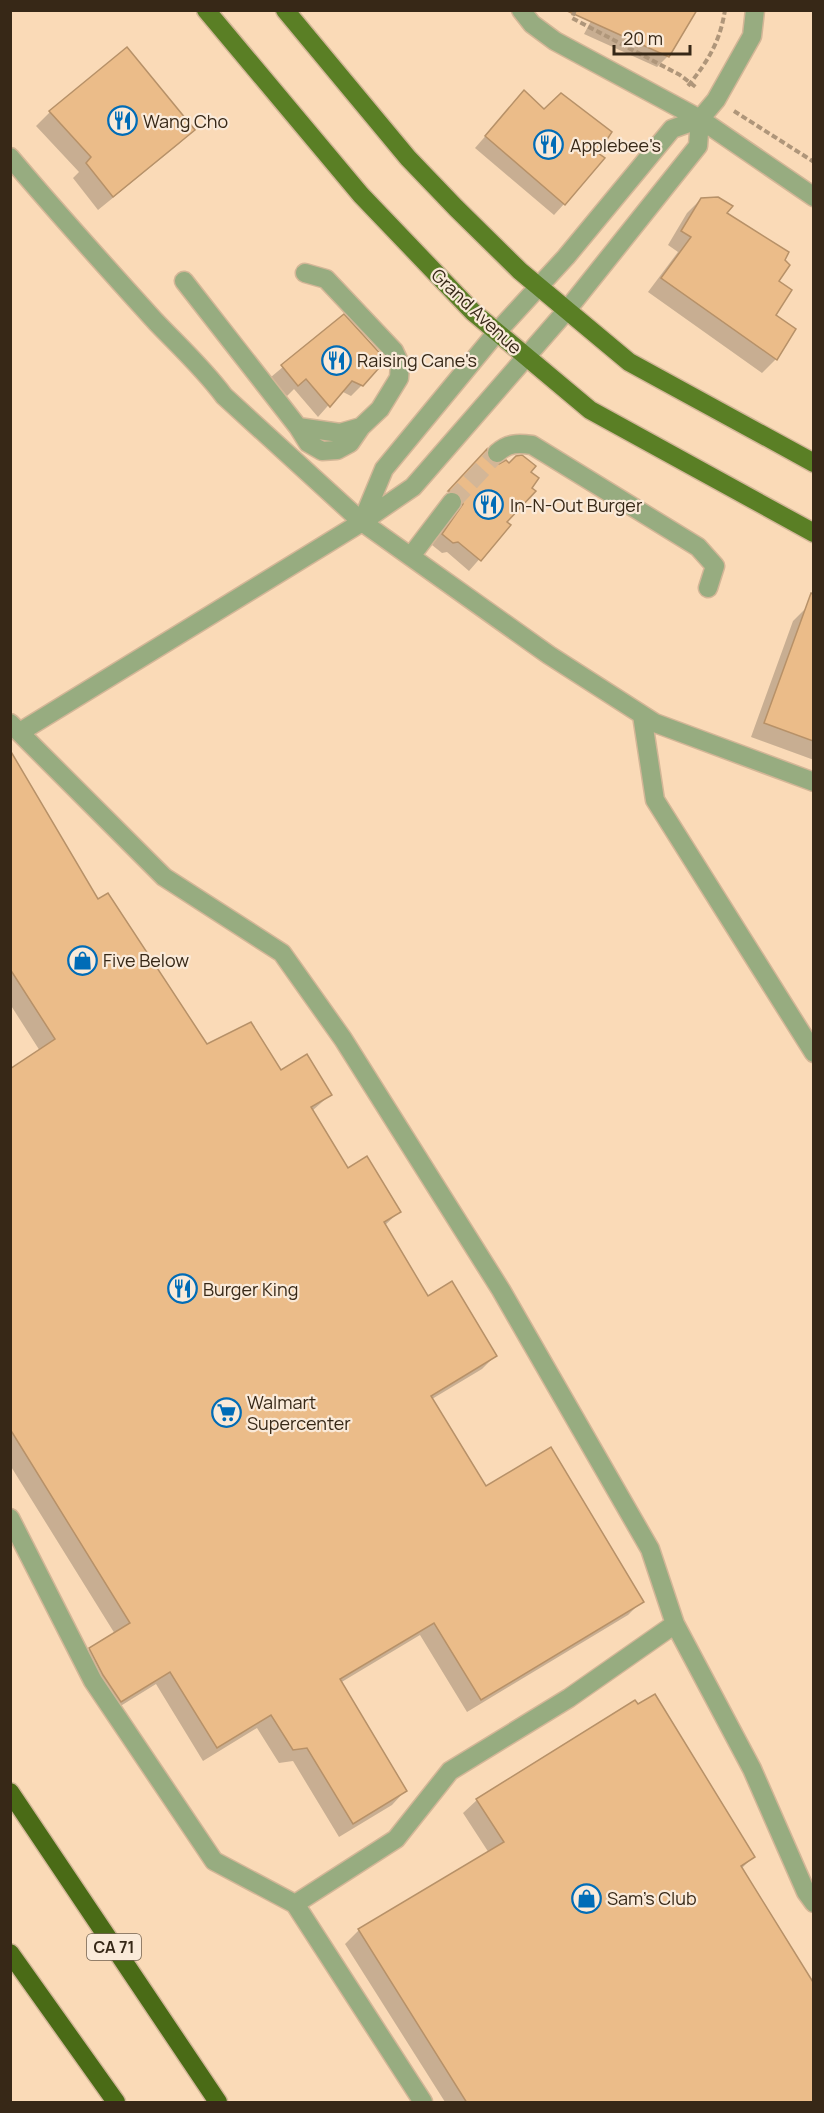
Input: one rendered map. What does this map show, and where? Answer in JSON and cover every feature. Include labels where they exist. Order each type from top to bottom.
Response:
[{"type":"highway","name":"CA 71","points":[[10,1792],[219,2103]]},
{"type":"highway","points":[[10,1953],[116,2103]]},
{"type":"main road","name":"Grand Avenue","points":[[206,10],[361,195],[473,312],[590,410],[813,533]]},
{"type":"main road","points":[[285,10],[408,158],[520,271],[629,362],[813,463]]},
{"type":"lane","points":[[521,10],[532,24],[555,41],[700,119],[813,197]]},
{"type":"lane","points":[[362,522],[384,470],[497,332],[566,257],[672,129],[700,119],[716,100],[752,36],[755,10]]},
{"type":"lane","points":[[700,119],[698,146],[567,310],[413,487],[362,522],[15,727],[164,877],[282,953],[344,1038],[501,1290],[650,1550],[675,1624],[752,1770],[813,1903]]},
{"type":"lane","points":[[10,157],[159,325],[210,377],[224,396],[362,522],[533,645],[655,723],[813,782]]},
{"type":"lane","points":[[184,281],[298,427],[340,433],[361,427],[380,409],[399,378],[400,364],[394,351],[326,279],[304,273]]},
{"type":"lane","points":[[497,453],[504,447],[517,443],[532,445],[698,547],[715,566],[708,588]]},
{"type":"lane","points":[[411,556],[452,502]]},
{"type":"lane","points":[[642,715],[655,800],[813,1053]]},
{"type":"lane","points":[[10,1518],[93,1681],[214,1861],[295,1904],[423,2103]]},
{"type":"lane","points":[[295,1904],[396,1839],[450,1771],[569,1698],[675,1624]]},
{"type":"path","points":[[575,10],[572,18],[680,75],[690,84],[813,162]]},
{"type":"building","points":[[565,10],[697,10],[669,57]]},
{"type":"building","name":"Wang Cho","points":[[127,47],[195,130],[113,197],[86,163],[91,157],[49,111]]},
{"type":"building","name":"Applebee's","points":[[524,90],[544,109],[561,93],[612,132],[598,153],[605,158],[565,205],[485,136]]},
{"type":"building","points":[[718,197],[733,206],[727,213],[789,252],[785,260],[790,265],[779,281],[792,290],[776,315],[796,329],[777,360],[661,278],[691,237],[681,231],[701,198]]},
{"type":"building","name":"Raising Cane's","points":[[344,314],[386,360],[363,386],[352,381],[330,407],[306,379],[298,386],[281,365]]},
{"type":"building","name":"In-N-Out Burger","points":[[487,449],[488,460],[494,464],[506,460],[509,463],[516,456],[522,455],[536,466],[531,472],[539,478],[532,488],[536,491],[507,522],[511,525],[481,561],[458,542],[453,543],[442,534],[463,504],[459,493],[448,491]]},
{"type":"building","points":[[811,593],[813,594],[813,741],[764,723]]},
{"type":"building","name":"Walmart Supercenter","points":[[10,750],[98,899],[108,893],[207,1044],[251,1022],[281,1070],[307,1054],[332,1095],[311,1107],[348,1168],[367,1156],[401,1212],[384,1222],[428,1296],[452,1281],[497,1356],[431,1396],[486,1486],[551,1447],[644,1602],[481,1700],[434,1623],[340,1679],[407,1791],[353,1824],[307,1748],[293,1750],[271,1715],[217,1748],[170,1672],[121,1702],[89,1648],[130,1623],[10,1429],[10,1069],[55,1039],[10,969]]},
{"type":"building","name":"Sam's Club","points":[[655,1694],[755,1857],[741,1866],[813,1982],[813,2103],[467,2103],[358,1929],[504,1842],[476,1799],[635,1700],[638,1704]]},
{"type":"tunnel","points":[[452,502],[497,453]]},
{"type":"place","name":"Wang Cho","points":[[122,121]]},
{"type":"place","name":"Applebee's","points":[[549,145]]},
{"type":"place","name":"Raising Cane's","points":[[336,360]]},
{"type":"place","name":"In-N-Out Burger","points":[[489,505]]},
{"type":"place","name":"Five Below","points":[[82,960]]},
{"type":"place","name":"Burger King","points":[[182,1289]]},
{"type":"place","name":"Walmart Supercenter","points":[[226,1412]]},
{"type":"place","name":"Sam's Club","points":[[586,1898]]}]
